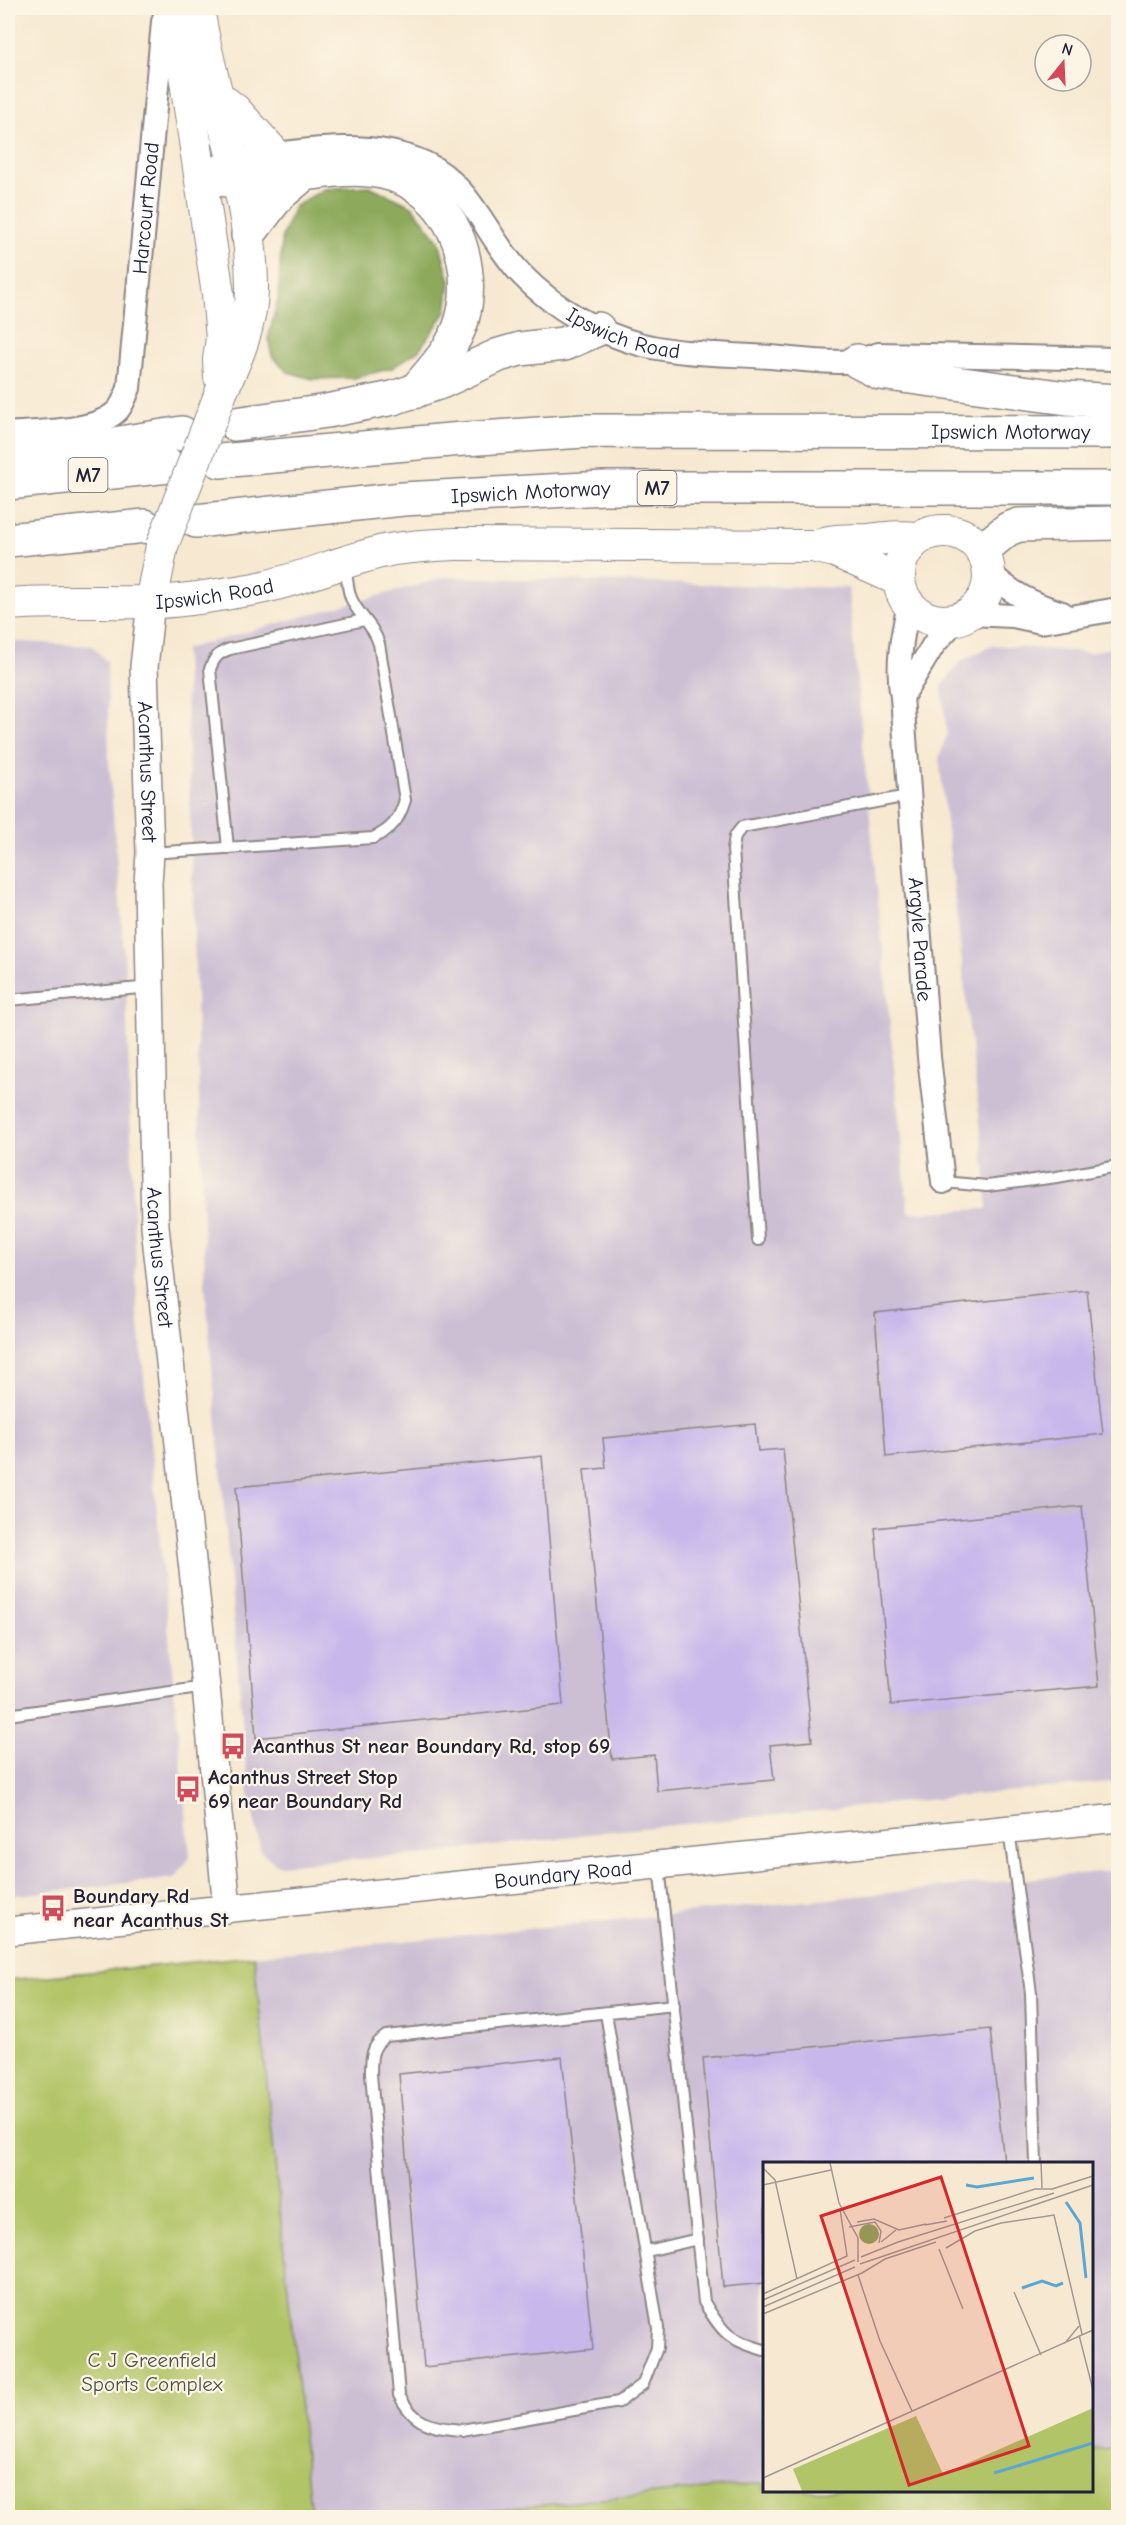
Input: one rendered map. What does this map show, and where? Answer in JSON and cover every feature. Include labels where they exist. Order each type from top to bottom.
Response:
[{"type":"highway","points":[[201,176],[234,170],[304,174],[340,169],[370,170],[390,174],[414,184],[436,204],[451,222],[462,246],[466,272],[466,297],[462,321],[445,354],[414,392]]},
{"type":"highway","points":[[248,235],[278,196],[304,174]]},
{"type":"highway","points":[[235,424],[327,411],[393,398],[414,392],[499,355],[520,349],[564,344],[598,329]]},
{"type":"highway","points":[[857,361],[880,373],[1067,398],[1119,401]]},
{"type":"highway","name":"Ipswich Motorway","points":[[220,461],[450,440],[584,431],[1119,432]]},
{"type":"highway","points":[[8,461],[182,432]]},
{"type":"highway","name":"M7","points":[[8,483],[169,466]]},
{"type":"highway","name":"Ipswich Motorway","points":[[196,520],[403,499],[604,489],[1119,488]]},
{"type":"highway","points":[[986,562],[1008,530],[1020,525],[1119,524]]},
{"type":"highway","points":[[8,540],[154,536]]},
{"type":"main road","name":"Harcourt Road","points":[[175,8],[221,316],[222,338],[219,360],[222,390]]},
{"type":"main road","name":"Harcourt Road","points":[[151,602],[154,536],[240,351],[248,322],[252,291],[248,235],[198,8]]},
{"type":"main road","points":[[218,98],[235,110],[274,154]]},
{"type":"main road","points":[[931,532],[952,532],[972,540],[986,562],[985,597],[962,617],[930,619],[904,592],[903,556],[918,538],[931,532]]},
{"type":"main road","name":"Ipswich Road","points":[[812,546],[836,540],[868,540],[894,536],[918,538]]},
{"type":"main road","name":"Ipswich Road","points":[[8,604],[151,602],[252,590],[303,578],[344,562],[389,550],[423,545],[458,544],[812,546],[835,551],[904,592]]},
{"type":"street","name":"Harcourt Road","points":[[8,434],[66,429],[93,424],[109,417],[119,409],[129,388],[163,22],[167,8]]},
{"type":"street","name":"Ipswich Road","points":[[234,170],[274,154],[363,147],[403,155],[433,168],[450,180],[470,200],[496,243],[522,275],[559,306],[598,329],[644,346],[857,361],[878,354],[1119,358]]},
{"type":"street","points":[[986,562],[1008,590],[1027,602],[1075,616]]},
{"type":"street","name":"Argyle Parade","points":[[904,592],[898,676],[902,697],[929,1057],[943,1182]]},
{"type":"street","name":"Acanthus Street","points":[[151,602],[144,667],[150,853],[156,1227],[206,1687],[226,1909]]},
{"type":"street","points":[[902,697],[934,644],[962,617],[1013,616],[1041,622],[1119,609]]},
{"type":"street","name":"Boundary Road","points":[[8,1931],[1119,1818]]},
{"type":"lane","points":[[150,853],[373,838],[390,831],[400,818],[405,800],[379,644],[375,630],[364,620],[350,598],[344,562]]},
{"type":"lane","points":[[228,848],[210,669],[214,659],[220,653],[230,649],[364,620]]},
{"type":"lane","points":[[758,1240],[733,849],[735,836],[742,828],[908,796]]},
{"type":"lane","points":[[8,1000],[151,987]]},
{"type":"lane","points":[[943,1182],[987,1186],[1119,1166]]},
{"type":"lane","points":[[8,1715],[206,1687]]},
{"type":"lane","points":[[1009,1830],[1030,1994],[1036,2162]]},
{"type":"lane","points":[[659,1864],[704,2302],[719,2328],[740,2343],[763,2349]]},
{"type":"lane","points":[[606,2013],[658,2328],[657,2348],[643,2384],[619,2402],[462,2430],[439,2428],[424,2422],[408,2412],[399,2395],[371,2074],[371,2056],[376,2043],[386,2036],[674,2005]]},
{"type":"lane","points":[[647,2251],[698,2239]]},
{"type":"shaded area","points":[[447,577],[848,588],[908,1213],[987,1209],[987,1186],[939,758],[947,735],[942,686],[961,661],[994,645],[1089,653],[1118,646],[1118,1781],[613,1831],[428,1854],[278,1865],[261,1852],[248,1788],[205,1284],[185,649]]},
{"type":"shaded area","points":[[8,643],[92,646],[107,662],[109,762],[125,966],[137,1303],[190,1857],[175,1878],[8,1896]]},
{"type":"shaded area","points":[[1118,1870],[1118,2447],[1093,2450],[1093,2162],[763,2162],[763,2483],[422,2517],[311,2517],[254,1956]]},
{"type":"green space","points":[[369,186],[412,206],[439,241],[450,281],[446,312],[419,350],[392,368],[354,378],[313,379],[288,372],[272,356],[268,339],[278,299],[282,237],[294,207],[324,189]]},
{"type":"green space","name":"C J Greenfield Sports Complex","points":[[254,1956],[311,2517],[8,2517],[8,1980]]},
{"type":"green space","points":[[1118,2447],[1118,2517],[422,2517],[763,2483],[763,2492],[1093,2492],[1093,2450]]},
{"type":"building","points":[[1087,1290],[1103,1434],[886,1457],[875,1313]]},
{"type":"building","points":[[755,1424],[758,1451],[783,1449],[812,1741],[770,1745],[774,1780],[657,1791],[654,1755],[612,1759],[584,1470],[606,1468],[603,1438]]},
{"type":"building","points":[[542,1456],[563,1705],[256,1738],[236,1487]]},
{"type":"building","points":[[1082,1506],[1099,1686],[891,1705],[875,1528]]},
{"type":"building","points":[[990,2029],[1004,2162],[763,2162],[763,2283],[723,2287],[703,2058]]},
{"type":"building","points":[[562,2057],[593,2349],[424,2367],[399,2074]]},
{"type":"place","name":"Acanthus St near Boundary Rd, stop 69","points":[[233,1746]]},
{"type":"place","name":"Acanthus Street Stop 69 near Boundary Rd","points":[[188,1789]]},
{"type":"place","name":"Boundary Rd near Acanthus St","points":[[53,1908]]}]
